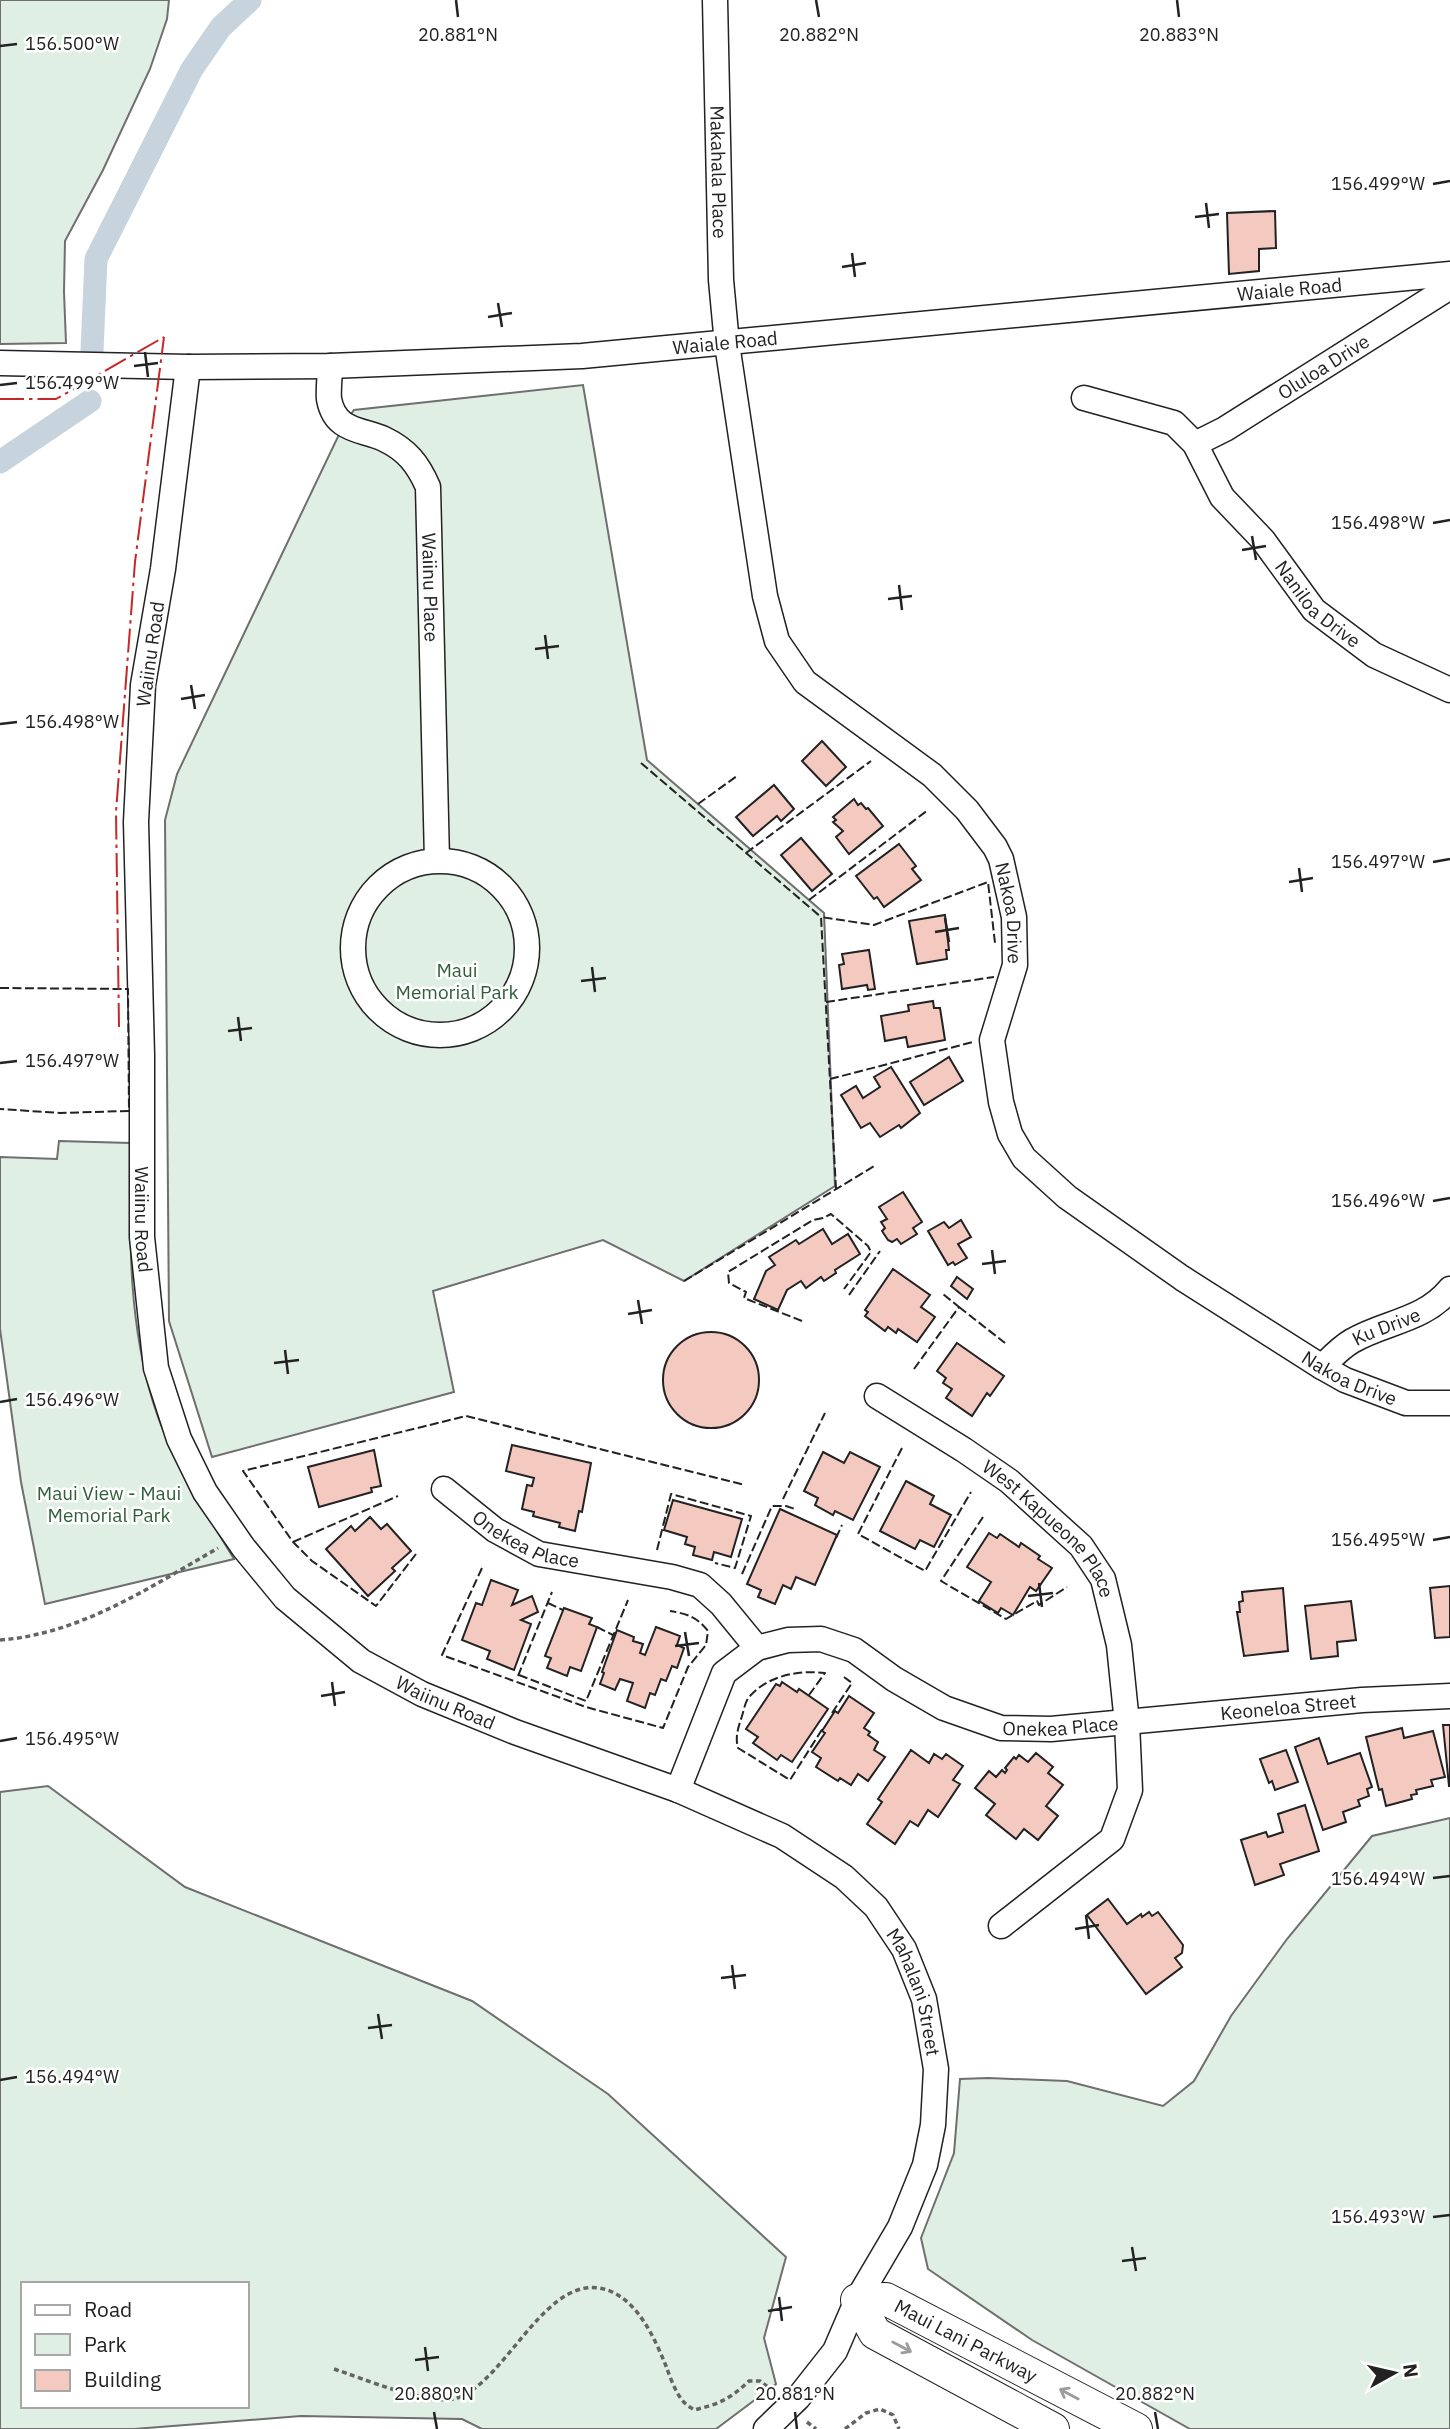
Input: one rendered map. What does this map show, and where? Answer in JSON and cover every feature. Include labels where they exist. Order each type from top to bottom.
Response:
[{"type":"main road","name":"Maui Lani Parkway","points":[[1054,2429],[875,2333],[857,2300],[886,2299],[1136,2429]]},
{"type":"street","name":"Makahala Place","points":[[715,0],[721,281],[727,344]]},
{"type":"street","name":"Waiale Road","points":[[0,363],[188,367],[330,366],[582,356],[1450,274]]},
{"type":"street","name":"Oluloa Drive","points":[[1195,444],[1225,429],[1450,287]]},
{"type":"street","name":"Nakoa Drive","points":[[727,344],[765,596],[777,641],[805,682],[932,775],[967,810],[1001,859],[1014,917],[1015,965],[992,1040],[1001,1102],[1010,1134],[1024,1158],[1067,1198],[1182,1278],[1322,1367],[1345,1380],[1406,1403],[1450,1403]]},
{"type":"street","name":"Waiinu Place","points":[[330,366],[329,399],[334,413],[350,429],[383,438],[401,449],[418,465],[428,487],[437,860]]},
{"type":"street","name":"Waiinu Road","points":[[188,367],[163,569],[143,685],[136,821],[142,1055],[142,1237],[156,1368],[179,1439],[205,1492],[237,1538],[285,1598],[361,1661],[422,1695],[514,1732],[678,1790]]},
{"type":"street","name":"Naniloa Drive","points":[[1084,398],[1174,423],[1195,444],[1222,497],[1263,540],[1314,610],[1374,655],[1450,690]]},
{"type":"street","points":[[437,860],[471,865],[500,884],[520,912],[528,945],[522,979],[504,1009],[476,1028],[443,1036],[409,1031],[380,1012],[360,984],[352,951],[357,916],[376,888],[404,867],[437,860]]},
{"type":"street","name":"Ku Drive","points":[[1322,1367],[1354,1340],[1398,1324],[1438,1302],[1450,1289]]},
{"type":"street","name":"West Kapueone Place","points":[[877,1396],[1009,1481],[1081,1546],[1103,1579],[1119,1645],[1127,1723]]},
{"type":"street","name":"Onekea Place","points":[[444,1489],[495,1530],[539,1554],[672,1577],[700,1585],[721,1604],[757,1648]]},
{"type":"street","name":"Onekea Place","points":[[678,1790],[724,1673],[757,1648],[788,1640],[821,1639],[853,1650],[894,1679],[944,1708],[1001,1728],[1051,1729],[1127,1723],[1130,1790],[1112,1839],[1001,1926]]},
{"type":"street","name":"Keoneloa Street","points":[[1127,1723],[1362,1700],[1450,1696]]},
{"type":"street","name":"Mahalani Street","points":[[678,1790],[782,1836],[844,1877],[876,1908],[904,1949],[924,1999],[936,2069],[933,2125],[925,2165],[900,2227],[857,2300],[835,2351],[790,2406],[766,2429]]},
{"type":"path","points":[[0,1640],[59,1629],[122,1603],[237,1538]]},
{"type":"path","points":[[334,2370],[423,2398],[455,2399],[474,2390],[494,2372],[535,2321],[558,2301],[578,2291],[594,2288],[611,2292],[632,2306],[655,2339],[682,2401],[694,2410],[714,2406],[731,2398],[748,2381],[760,2381],[816,2429]]},
{"type":"path","points":[[845,2429],[866,2413],[880,2409],[893,2415],[899,2429]]},
{"type":"green space","points":[[0,0],[169,0],[167,19],[150,69],[103,170],[65,241],[66,343],[0,344]]},
{"type":"green space","name":"Maui Memorial Park","points":[[583,385],[647,760],[824,913],[835,1186],[684,1281],[603,1240],[433,1291],[454,1392],[212,1457],[169,1321],[165,820],[177,774],[344,424],[354,410]]},
{"type":"green space","name":"Maui View - Maui Memorial Park","points":[[59,1141],[130,1143],[134,1306],[138,1338],[153,1402],[160,1423],[189,1483],[234,1559],[45,1604],[21,1482],[0,1329],[0,1157],[57,1159]]},
{"type":"green space","points":[[48,1786],[185,1887],[472,2001],[608,2094],[786,2257],[764,2338],[776,2384],[716,2429],[482,2429],[462,2419],[301,2416],[134,2429],[0,2429],[0,1792]]},
{"type":"green space","points":[[1450,1818],[1450,2429],[1190,2429],[1032,2340],[928,2269],[921,2238],[954,2153],[960,2079],[1067,2081],[1163,2106],[1194,2081],[1231,2016],[1287,1939],[1372,1836]]},
{"type":"building","points":[[1275,211],[1276,248],[1259,249],[1259,271],[1229,274],[1227,213]]},
{"type":"building","points":[[822,741],[846,767],[826,786],[802,761]]},
{"type":"building","points":[[774,785],[794,809],[781,821],[777,816],[753,836],[736,817]]},
{"type":"building","points":[[854,799],[858,805],[861,803],[868,808],[883,826],[849,854],[836,837],[843,831],[833,822],[836,820],[833,817]]},
{"type":"building","points":[[801,838],[832,874],[812,891],[781,855]]},
{"type":"building","points":[[899,844],[916,866],[912,869],[921,880],[884,907],[856,876]]},
{"type":"building","points":[[945,915],[949,950],[946,950],[947,959],[917,964],[909,921]]},
{"type":"building","points":[[869,950],[875,989],[868,990],[867,985],[842,989],[839,965],[844,964],[842,954]]},
{"type":"building","points":[[933,1001],[934,1008],[940,1008],[945,1040],[908,1047],[906,1037],[885,1041],[881,1016],[909,1011],[908,1005]]},
{"type":"building","points":[[949,1057],[963,1081],[924,1105],[910,1082]]},
{"type":"building","points":[[891,1067],[920,1113],[901,1128],[899,1125],[880,1137],[870,1123],[861,1128],[841,1095],[856,1086],[863,1098],[880,1087],[874,1077]]},
{"type":"building","points":[[903,1192],[922,1222],[913,1228],[917,1234],[901,1244],[897,1239],[892,1242],[888,1240],[882,1231],[885,1228],[881,1222],[887,1219],[879,1207]]},
{"type":"building","points":[[961,1220],[971,1237],[958,1244],[967,1258],[955,1265],[953,1262],[948,1265],[928,1231],[944,1222],[949,1228]]},
{"type":"building","points":[[823,1229],[832,1244],[848,1234],[860,1254],[835,1270],[836,1273],[824,1281],[821,1277],[806,1288],[801,1281],[787,1290],[778,1310],[754,1299],[766,1271],[775,1265],[769,1257],[796,1240],[799,1244]]},
{"type":"building","points":[[893,1269],[930,1295],[921,1307],[935,1317],[917,1342],[898,1329],[896,1333],[888,1327],[885,1331],[865,1316],[868,1312],[865,1310]]},
{"type":"building","points":[[957,1277],[973,1289],[967,1299],[951,1286]]},
{"type":"building","points":[[711,1332],[729,1335],[745,1346],[756,1362],[759,1380],[756,1398],[745,1414],[729,1425],[711,1428],[693,1425],[677,1414],[666,1398],[663,1380],[666,1362],[677,1346],[693,1335]]},
{"type":"building","points":[[957,1343],[1004,1376],[990,1396],[987,1393],[972,1416],[946,1398],[952,1389],[943,1383],[946,1378],[937,1371]]},
{"type":"building","points":[[512,1445],[591,1463],[582,1512],[579,1511],[575,1531],[559,1527],[560,1523],[533,1516],[534,1512],[522,1509],[527,1485],[532,1486],[534,1478],[506,1471]]},
{"type":"building","points":[[374,1450],[381,1486],[371,1488],[372,1492],[319,1507],[308,1467]]},
{"type":"building","points":[[823,1452],[844,1463],[850,1452],[880,1467],[853,1520],[835,1511],[833,1515],[815,1505],[818,1498],[804,1491]]},
{"type":"building","points":[[906,1481],[934,1496],[930,1504],[951,1515],[934,1547],[920,1540],[915,1549],[880,1531]]},
{"type":"building","points":[[673,1500],[742,1519],[731,1557],[714,1552],[712,1560],[693,1555],[695,1547],[685,1544],[687,1537],[664,1530]]},
{"type":"building","points":[[780,1509],[837,1535],[815,1585],[796,1577],[791,1589],[783,1585],[775,1604],[758,1597],[761,1590],[747,1584]]},
{"type":"building","points":[[370,1517],[381,1529],[387,1524],[411,1551],[392,1568],[395,1571],[368,1596],[326,1549],[351,1526],[355,1531]]},
{"type":"building","points":[[989,1533],[997,1538],[1000,1534],[1019,1547],[1021,1543],[1052,1568],[1036,1591],[1030,1587],[1013,1615],[1001,1608],[998,1613],[979,1601],[991,1582],[967,1567]]},
{"type":"building","points":[[491,1580],[518,1590],[512,1605],[532,1596],[538,1612],[521,1620],[531,1624],[514,1670],[487,1659],[490,1651],[462,1640],[476,1603],[482,1605]]},
{"type":"building","points":[[1450,1586],[1450,1637],[1435,1638],[1430,1588]]},
{"type":"building","points":[[1283,1588],[1288,1651],[1244,1656],[1237,1612],[1240,1612],[1239,1602],[1243,1601],[1242,1592]]},
{"type":"building","points":[[1351,1601],[1356,1640],[1337,1642],[1338,1656],[1311,1659],[1305,1606]]},
{"type":"building","points":[[564,1608],[592,1618],[589,1624],[597,1627],[581,1671],[570,1667],[567,1676],[547,1668],[551,1658],[545,1656]]},
{"type":"building","points":[[656,1627],[680,1636],[677,1645],[684,1648],[677,1668],[672,1666],[666,1681],[661,1679],[655,1695],[650,1693],[645,1708],[627,1701],[633,1683],[620,1679],[615,1690],[600,1684],[617,1630],[643,1644],[640,1653],[645,1655]]},
{"type":"building","points":[[782,1682],[797,1692],[799,1689],[828,1709],[792,1762],[781,1755],[777,1760],[753,1743],[758,1737],[746,1729],[776,1684],[780,1686]]},
{"type":"building","points":[[849,1696],[874,1713],[864,1728],[870,1732],[868,1735],[878,1742],[874,1750],[885,1757],[868,1781],[858,1774],[851,1785],[840,1778],[838,1781],[816,1767],[821,1758],[812,1752],[835,1711],[838,1713]]},
{"type":"building","points":[[1443,1725],[1450,1725],[1450,1786],[1449,1786]]},
{"type":"building","points":[[1402,1728],[1404,1738],[1433,1731],[1445,1777],[1431,1780],[1433,1786],[1416,1790],[1417,1794],[1411,1795],[1412,1799],[1386,1806],[1382,1789],[1379,1790],[1366,1737]]},
{"type":"building","points":[[1319,1738],[1328,1764],[1360,1753],[1372,1787],[1367,1789],[1369,1796],[1358,1800],[1360,1806],[1343,1812],[1346,1822],[1323,1830],[1295,1747]]},
{"type":"building","points":[[911,1750],[929,1763],[934,1754],[942,1759],[946,1754],[963,1766],[953,1780],[960,1784],[938,1817],[928,1810],[918,1826],[910,1821],[895,1844],[867,1824],[882,1802],[878,1799]]},
{"type":"building","points":[[1286,1750],[1298,1782],[1275,1790],[1272,1781],[1269,1783],[1260,1759]]},
{"type":"building","points":[[1036,1753],[1053,1767],[1048,1773],[1063,1785],[1046,1806],[1058,1816],[1038,1840],[1024,1829],[1016,1839],[986,1815],[995,1804],[975,1788],[989,1771],[996,1777],[1002,1770],[1005,1773],[1005,1768],[1014,1757],[1016,1759],[1019,1755],[1028,1762]]},
{"type":"building","points":[[1305,1805],[1319,1851],[1280,1864],[1284,1875],[1255,1885],[1241,1840],[1266,1832],[1268,1837],[1283,1832],[1278,1814]]},
{"type":"building","points":[[1108,1899],[1127,1924],[1141,1914],[1142,1917],[1149,1912],[1152,1916],[1158,1912],[1183,1945],[1182,1953],[1175,1958],[1182,1967],[1146,1994],[1087,1915]]},
{"type":"waterway","points":[[92,351],[96,259],[192,69],[221,27],[250,0]]},
{"type":"waterway","points":[[0,462],[90,401]]},
{"type":"fence","points":[[746,853],[871,761]]},
{"type":"fence","points":[[641,763],[821,917]]},
{"type":"fence","points":[[698,804],[737,776]]},
{"type":"fence","points":[[809,900],[928,810]]},
{"type":"fence","points":[[836,1189],[821,917],[874,925],[988,882],[995,943]]},
{"type":"fence","points":[[826,1002],[994,977]]},
{"type":"fence","points":[[0,988],[128,989],[129,1111],[60,1113],[0,1109]]},
{"type":"fence","points":[[830,1079],[973,1042]]},
{"type":"fence","points":[[684,1281],[876,1165]]},
{"type":"fence","points":[[802,1321],[744,1298],[746,1292],[729,1283],[728,1272],[813,1220],[831,1214],[868,1246],[871,1252],[844,1289]]},
{"type":"fence","points":[[849,1295],[880,1251]]},
{"type":"fence","points":[[914,1369],[959,1307],[943,1294]]},
{"type":"fence","points":[[959,1307],[1005,1343]]},
{"type":"fence","points":[[783,1499],[825,1413]]},
{"type":"fence","points":[[416,1554],[376,1606],[312,1561],[293,1542],[243,1471],[466,1416],[745,1485]]},
{"type":"fence","points":[[902,1448],[858,1534],[925,1571],[971,1492]]},
{"type":"fence","points":[[657,1550],[671,1494],[751,1516],[735,1568],[715,1563]]},
{"type":"fence","points":[[293,1542],[398,1496]]},
{"type":"fence","points":[[742,1574],[772,1506],[795,1509]]},
{"type":"fence","points":[[983,1517],[941,1581],[1006,1619],[1037,1601],[1039,1605],[1067,1587]]},
{"type":"fence","points":[[836,1538],[842,1525]]},
{"type":"fence","points":[[482,1568],[442,1655],[586,1707],[663,1728],[688,1667],[706,1645],[708,1631],[692,1617],[670,1611]]},
{"type":"fence","points":[[518,1676],[552,1592]]},
{"type":"fence","points":[[519,1675],[586,1701],[628,1600]]},
{"type":"fence","points":[[548,1603],[563,1610]]},
{"type":"fence","points":[[597,1627],[613,1635]]},
{"type":"fence","points":[[809,1695],[825,1673],[805,1672],[766,1683],[748,1698],[737,1732],[738,1748],[790,1780],[823,1728]]},
{"type":"fence","points":[[832,1713],[852,1683],[844,1677]]},
{"type":"power","points":[[0,399],[56,399],[164,337]]},
{"type":"power","points":[[119,1027],[116,812],[135,562],[164,337]]}]
